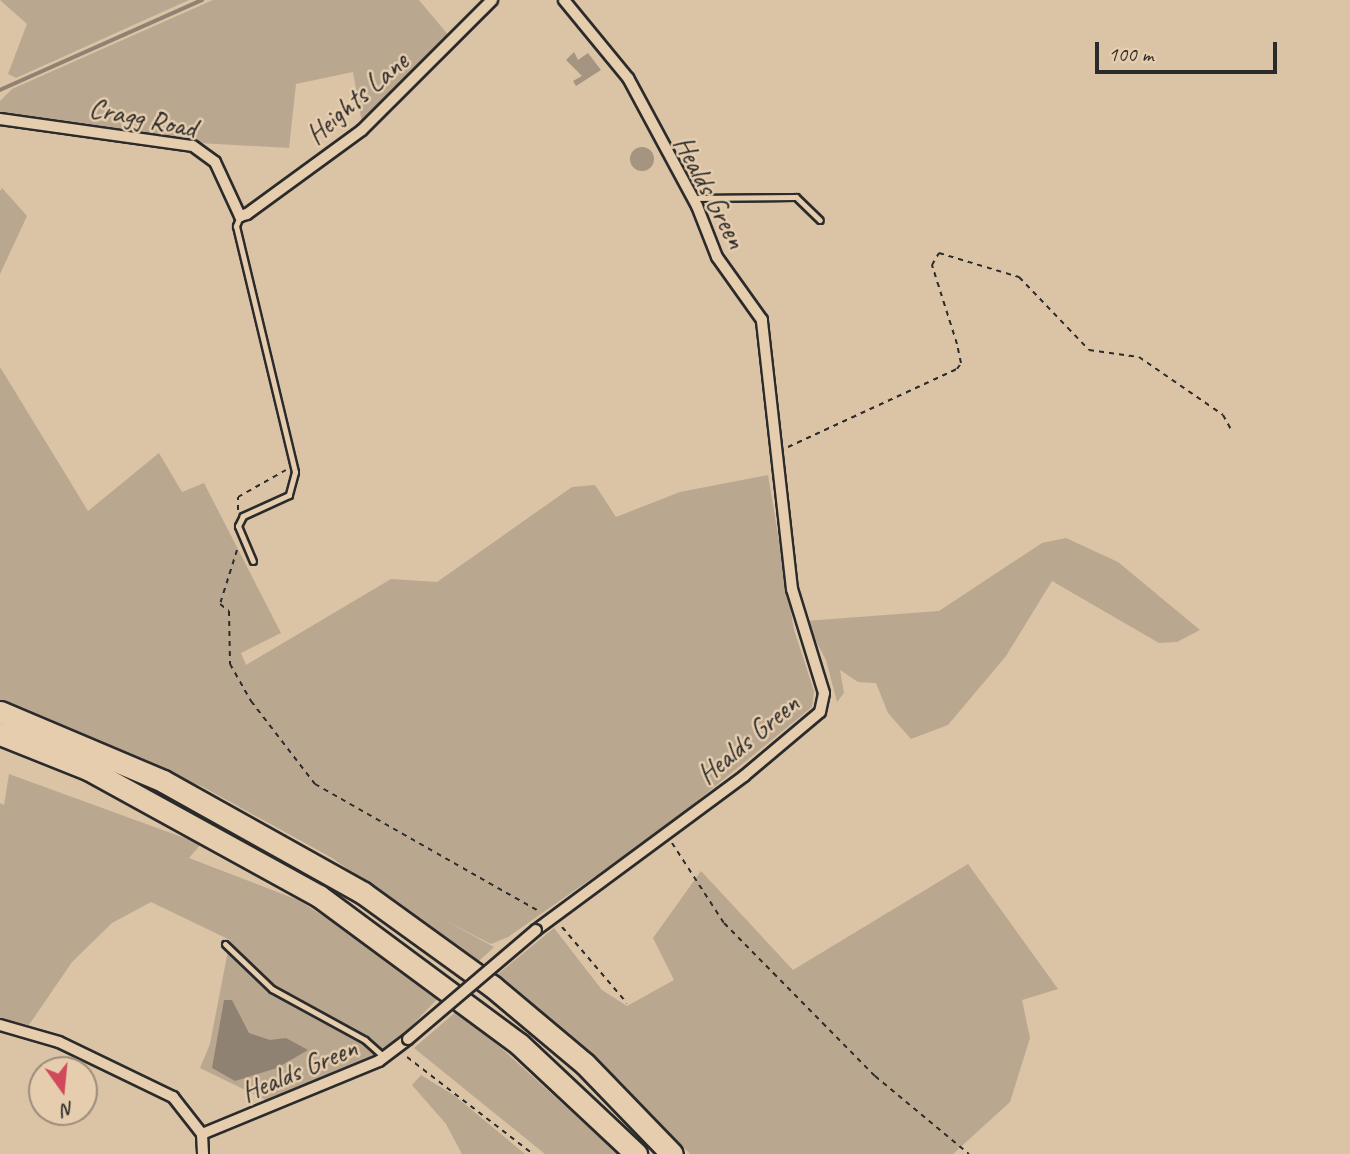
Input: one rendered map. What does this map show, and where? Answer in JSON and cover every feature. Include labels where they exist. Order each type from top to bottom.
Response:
[{"type":"highway","points":[[0,712],[163,780],[363,893],[554,1038],[672,1154]]},
{"type":"highway","points":[[0,734],[88,769],[319,896],[519,1044],[636,1154]]},
{"type":"street","name":"Heights Lane","points":[[240,216],[362,130],[492,0]]},
{"type":"street","name":"Healds Green","points":[[202,1134],[384,1057],[536,930],[548,915],[666,833],[820,712],[824,693],[792,589],[774,453],[762,320],[717,257],[692,198],[628,78],[564,0]]},
{"type":"street","name":"Cragg Road","points":[[0,119],[192,146],[215,162],[240,216]]},
{"type":"street","points":[[0,1025],[59,1042],[173,1097],[202,1134],[203,1154]]},
{"type":"lane","points":[[692,198],[796,197],[820,220]]},
{"type":"lane","points":[[240,216],[236,226],[293,465],[289,495],[243,516],[238,526],[253,561]]},
{"type":"lane","points":[[225,944],[272,989],[365,1040],[384,1057]]},
{"type":"path","points":[[774,453],[957,369],[961,363],[957,344],[932,265],[939,253],[1019,277],[1089,350],[1139,357],[1223,415],[1232,432]]},
{"type":"path","points":[[238,519],[238,497],[293,465]]},
{"type":"path","points":[[237,542],[220,604],[229,611],[230,664],[251,701],[315,784],[532,902],[548,915],[627,1003]]},
{"type":"path","points":[[666,833],[724,923],[875,1076],[969,1154]]},
{"type":"path","points":[[394,1050],[428,1068],[533,1154]]},
{"type":"shaded area","points":[[0,0],[189,0],[16,78],[8,74],[27,24]]},
{"type":"shaded area","points":[[213,0],[419,0],[450,37],[362,123],[353,72],[296,84],[289,148],[199,143],[0,113],[0,101],[12,89]]},
{"type":"shaded area","points":[[2,188],[27,216],[0,274],[0,191]]},
{"type":"shaded area","points":[[0,367],[88,511],[159,453],[182,492],[204,483],[281,633],[241,653],[246,665],[391,579],[437,582],[572,487],[595,485],[616,517],[680,492],[768,475],[794,630],[814,691],[812,707],[664,828],[508,937],[491,944],[446,921],[494,947],[478,962],[332,858],[203,787],[0,700]]},
{"type":"shaded area","points":[[1066,538],[1118,562],[1200,630],[1177,642],[1159,643],[1052,581],[1006,656],[948,725],[911,739],[888,713],[876,683],[858,682],[840,670],[844,693],[837,702],[826,660],[805,621],[939,611],[1042,543]]},
{"type":"shaded area","points":[[9,774],[201,844],[189,858],[298,900],[444,992],[396,1042],[368,1060],[270,1102],[200,1068],[210,1044],[230,940],[151,902],[112,923],[72,962],[29,1025],[0,1018],[0,803],[4,805]]},
{"type":"shaded area","points":[[968,864],[1058,989],[1022,1000],[1030,1038],[1010,1102],[953,1154],[690,1154],[619,1080],[498,974],[554,928],[602,990],[627,1006],[674,980],[653,938],[701,871],[793,970]]},
{"type":"shaded area","points":[[224,1000],[232,1000],[249,1033],[270,1040],[286,1038],[308,1050],[277,1068],[235,1081],[212,1068]]},
{"type":"shaded area","points":[[458,1010],[618,1154],[545,1154],[414,1048]]},
{"type":"shaded area","points":[[421,1075],[455,1096],[525,1154],[462,1154],[446,1124],[412,1085]]},
{"type":"building","points":[[574,52],[578,60],[588,53],[601,70],[576,86],[573,81],[582,76],[566,60]]},
{"type":"building","points":[[642,147],[650,151],[654,159],[650,167],[642,171],[634,167],[630,159],[634,151]]},
{"type":"waterway","points":[[0,90],[202,0]]}]
